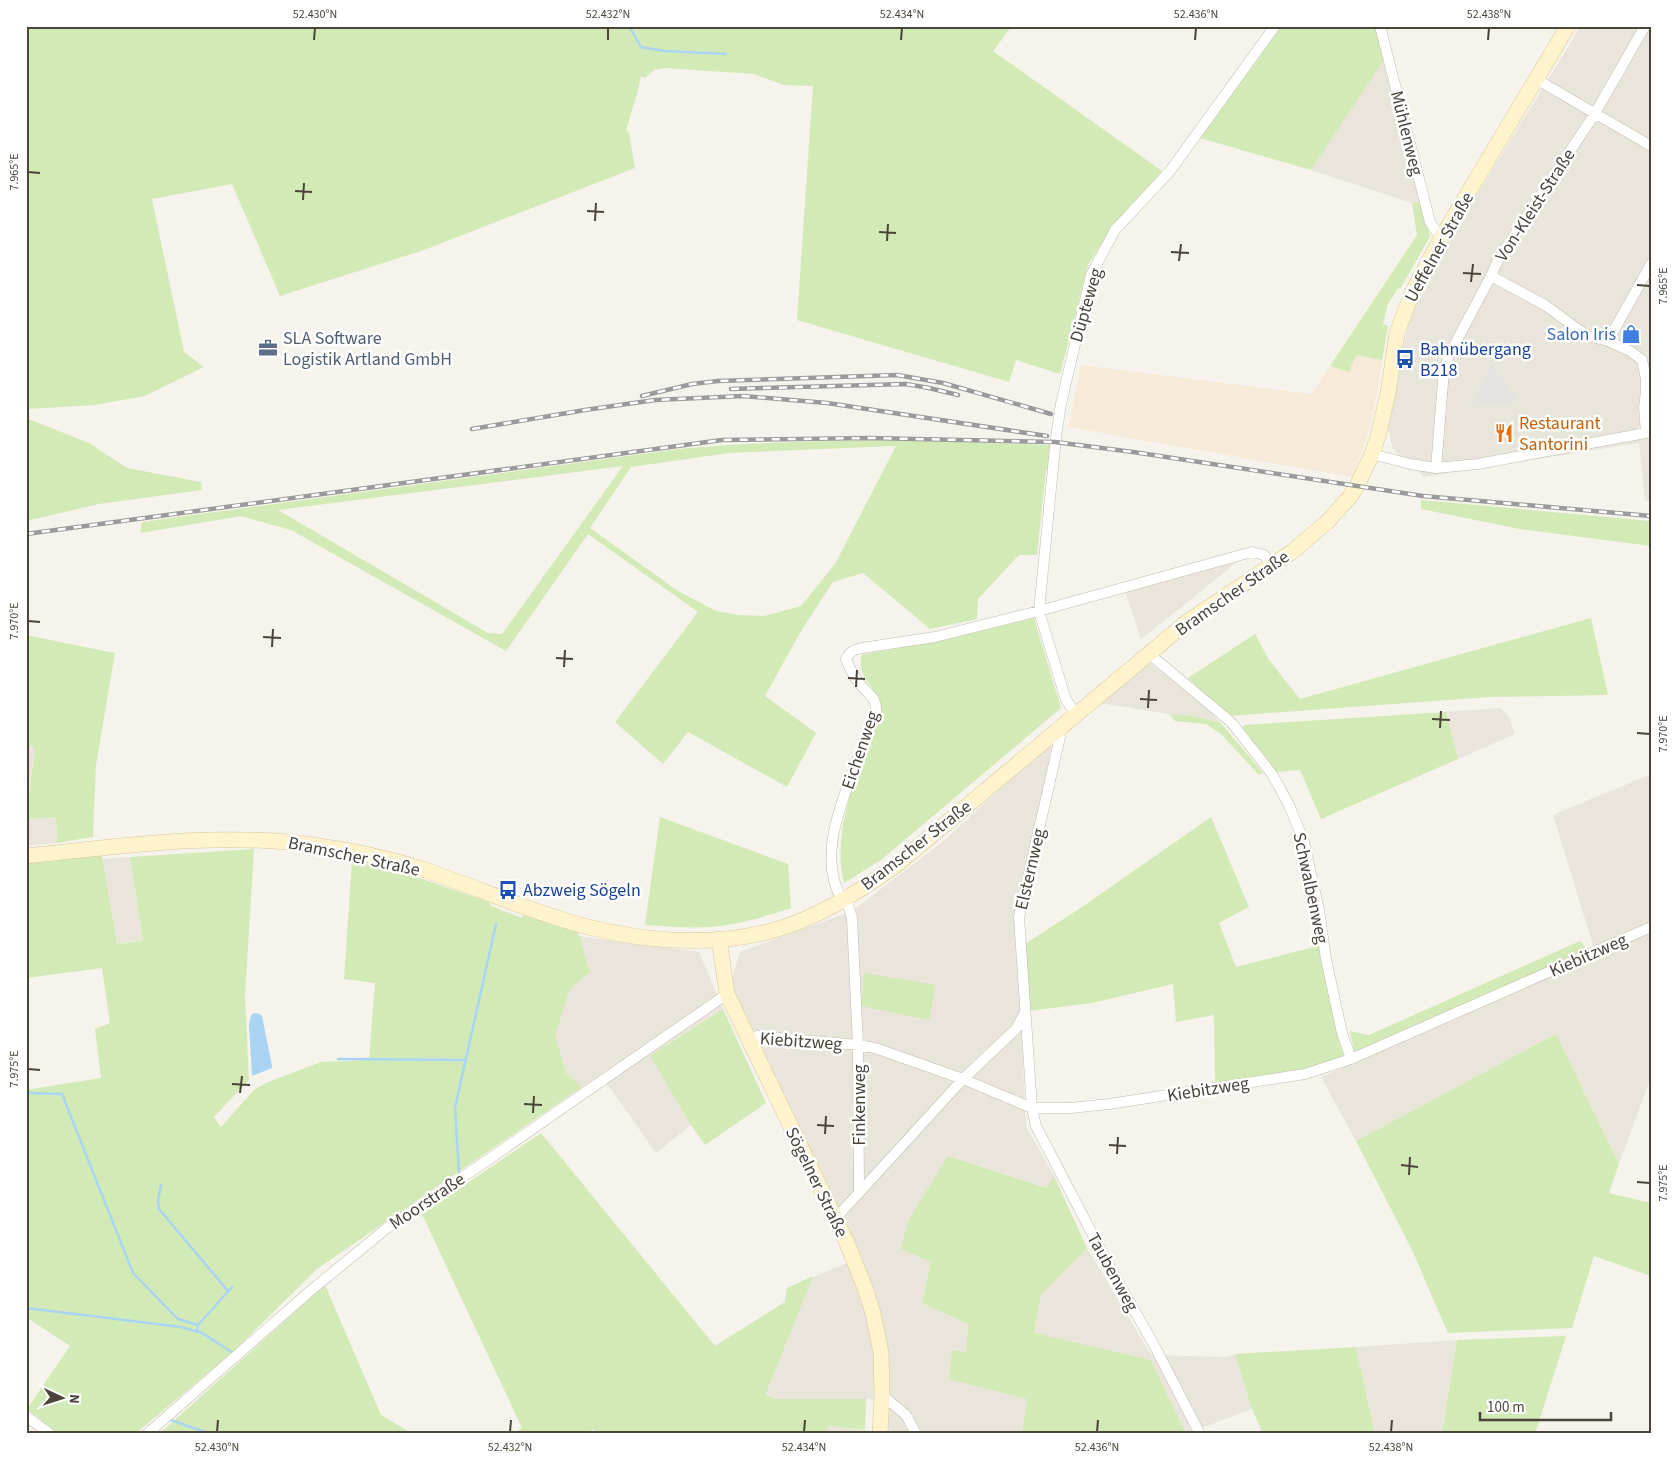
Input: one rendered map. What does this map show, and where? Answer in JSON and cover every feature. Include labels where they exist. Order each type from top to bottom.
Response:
[{"type":"street","name":"Düpteweg","points":[[1039,610],[1055,442],[1061,404],[1091,275],[1115,230],[1170,170],[1275,26]]},
{"type":"street","name":"Mühlenweg","points":[[1380,26],[1430,222],[1436,231],[1443,236]]},
{"type":"street","name":"Ueffelner Straße","points":[[1357,486],[1372,454],[1386,400],[1394,349],[1404,312],[1418,278],[1568,26]]},
{"type":"street","name":"Von-Kleist-Straße","points":[[1436,468],[1443,377],[1446,362],[1499,258],[1594,115],[1645,26]]},
{"type":"street","points":[[1536,79],[1594,115],[1651,146]]},
{"type":"street","points":[[1608,341],[1651,264]]},
{"type":"street","points":[[1372,454],[1410,464],[1436,468],[1478,464],[1648,433],[1644,408],[1646,393],[1642,360],[1630,351],[1608,341],[1587,336],[1545,305],[1491,276]]},
{"type":"street","name":"Bramscher Straße","points":[[26,856],[222,839],[271,840],[321,846],[372,856],[423,870],[533,910],[594,929],[641,938],[676,940],[719,939],[748,936],[773,930],[816,914],[844,899],[895,866],[1148,653],[1202,612],[1293,551],[1316,532],[1349,498],[1357,486]]},
{"type":"street","name":"Eichenweg","points":[[844,899],[836,889],[833,870],[833,841],[838,811],[876,710],[873,698],[860,684],[849,666],[846,659],[849,653],[862,648],[935,637],[1252,552],[1264,555],[1272,565]]},
{"type":"street","points":[[1039,610],[1066,700],[1076,714]]},
{"type":"street","name":"Schwalbenweg","points":[[1148,653],[1231,722],[1272,774],[1289,805],[1304,842],[1342,1033],[1351,1059]]},
{"type":"street","name":"Elsternweg","points":[[1032,1108],[1019,917],[1060,736],[1057,731]]},
{"type":"street","name":"Finkenweg","points":[[844,899],[852,918],[858,1045],[859,1193]]},
{"type":"street","name":"Kiebitzweg","points":[[748,1039],[757,1036],[875,1048],[963,1079],[1032,1108],[1071,1108],[1109,1104],[1305,1074],[1351,1059],[1651,927]]},
{"type":"street","name":"Sögelner Straße","points":[[719,939],[727,994],[836,1219],[857,1265],[873,1313],[881,1352],[882,1395],[880,1434]]},
{"type":"street","name":"Moorstraße","points":[[147,1434],[308,1292],[387,1228],[727,994]]},
{"type":"street","points":[[836,1219],[963,1079],[1016,1029],[1026,1011]]},
{"type":"street","name":"Taubenweg","points":[[1032,1108],[1036,1126],[1200,1434]]},
{"type":"street","points":[[882,1395],[906,1416],[916,1434]]},
{"type":"street","points":[[26,1416],[50,1434]]},
{"type":"shaded area","points":[[1581,26],[1651,26],[1651,501],[1645,501],[1639,443],[1424,477],[1393,449],[1388,429],[1409,320],[1424,281]]},
{"type":"shaded area","points":[[1384,60],[1421,201],[1412,203],[1311,170]]},
{"type":"shaded area","points":[[1356,354],[1382,360],[1374,413],[1352,477],[1068,427],[1081,365],[1311,394],[1330,366],[1349,371]]},
{"type":"shaded area","points":[[1492,364],[1519,402],[1469,407]]},
{"type":"shaded area","points":[[1237,562],[1178,610],[1141,639],[1125,591]]},
{"type":"shaded area","points":[[1147,661],[1207,708],[1221,723],[1193,716],[1100,703]]},
{"type":"shaded area","points":[[1500,708],[1508,715],[1515,734],[1458,759],[1446,712]]},
{"type":"shaded area","points":[[1053,741],[1016,917],[1026,1126],[1054,1176],[1048,1188],[948,1156],[931,1262],[922,1303],[968,1324],[966,1352],[1028,1399],[1022,1434],[826,1434],[827,1426],[880,1432],[882,1400],[774,1399],[715,1346],[785,1302],[787,1288],[854,1260],[727,994],[740,952],[852,911],[941,843]]},
{"type":"shaded area","points":[[26,743],[35,749],[26,817]]},
{"type":"shaded area","points":[[1651,774],[1651,1077],[1619,1164],[1556,1034],[1356,1141],[1321,1077],[1596,955],[1553,815]]},
{"type":"shaded area","points":[[56,817],[57,843],[26,846],[26,819]]},
{"type":"shaded area","points":[[130,857],[143,941],[116,944],[103,859]]},
{"type":"shaded area","points":[[578,936],[699,952],[723,1009],[650,1056],[691,1125],[656,1153],[601,1075],[582,1087],[566,1073],[554,1035],[570,989],[590,972]]},
{"type":"shaded area","points":[[1087,1248],[1151,1355],[1228,1357],[1235,1354],[1252,1409],[1186,1434],[1151,1360],[1034,1334],[1041,1295]]},
{"type":"shaded area","points":[[1457,1340],[1442,1434],[1375,1434],[1356,1347]]},
{"type":"green space","points":[[26,26],[1012,26],[993,51],[1162,171],[1112,227],[1088,265],[1060,374],[1016,360],[1009,382],[797,320],[813,86],[784,85],[754,74],[665,68],[654,70],[645,78],[641,76],[626,130],[629,133],[635,168],[424,250],[280,296],[232,184],[152,199],[184,352],[204,367],[145,396],[95,405],[26,409]]},
{"type":"green space","points":[[1281,26],[1376,26],[1384,60],[1311,170],[1200,138]]},
{"type":"green space","points":[[1421,201],[1430,237],[1400,289],[1398,288],[1388,304],[1383,324],[1388,326],[1382,360],[1356,355],[1349,372],[1330,366],[1417,235],[1412,203]]},
{"type":"green space","points":[[26,418],[89,443],[127,468],[201,482],[202,490],[99,504],[26,521]]},
{"type":"green space","points":[[901,440],[1051,445],[1050,469],[1046,469],[1037,555],[1019,555],[978,599],[977,619],[930,629],[863,573],[833,582],[801,631],[765,696],[816,733],[787,787],[688,732],[663,764],[615,722],[698,612],[588,534],[506,651],[291,530],[241,516],[140,533],[142,522],[679,449],[762,443]],"holes":[[[896,446],[835,564],[801,606],[764,616],[739,615],[716,611],[678,591],[590,528],[631,467],[729,453]],[[623,466],[502,634],[488,633],[278,510]]]},
{"type":"green space","points":[[1421,500],[1651,521],[1651,546],[1520,529],[1421,509]]},
{"type":"green space","points":[[1034,618],[1061,708],[881,860],[844,883],[841,862],[841,839],[845,817],[857,772],[881,709],[876,695],[862,671],[861,656],[936,642]]},
{"type":"green space","points":[[1591,618],[1608,695],[1490,697],[1229,716],[1188,678],[1255,634],[1269,660],[1300,699]]},
{"type":"green space","points":[[26,635],[115,653],[96,765],[93,837],[57,843],[56,817],[26,819],[35,749],[26,743]]},
{"type":"green space","points":[[1446,712],[1458,759],[1321,819],[1300,770],[1277,772],[1243,728],[1244,725]]},
{"type":"green space","points":[[1169,714],[1193,716],[1221,723],[1263,773],[1259,775],[1221,734],[1206,724],[1175,721]]},
{"type":"green space","points":[[660,817],[788,864],[791,908],[715,927],[645,925]]},
{"type":"green space","points":[[1211,817],[1249,907],[1219,923],[1236,967],[1322,945],[1347,1058],[1309,1069],[1215,1083],[1214,1015],[1176,1022],[1173,984],[1092,1003],[1029,1011],[1025,944],[1085,905]]},
{"type":"green space","points":[[254,849],[245,997],[249,1080],[214,1117],[221,1127],[254,1090],[268,1082],[321,1062],[369,1060],[375,983],[344,979],[352,861],[402,872],[489,902],[491,906],[522,918],[523,915],[578,932],[590,972],[570,989],[555,1035],[566,1073],[582,1087],[317,1269],[232,1353],[135,1434],[59,1434],[27,1409],[70,1346],[26,1317],[26,1090],[101,1078],[95,1029],[110,1023],[102,968],[26,978],[26,863],[102,855],[117,944],[143,941],[130,857]]},
{"type":"green space","points":[[1580,941],[1589,951],[1355,1056],[1350,1031],[1369,1035]]},
{"type":"green space","points":[[864,973],[936,985],[929,1020],[861,1006]]},
{"type":"green space","points":[[723,1009],[766,1103],[705,1145],[650,1056]]},
{"type":"green space","points":[[1556,1034],[1619,1164],[1609,1193],[1651,1203],[1651,1276],[1594,1256],[1572,1328],[1448,1333],[1412,1250],[1356,1141]]},
{"type":"green space","points":[[541,1133],[715,1346],[785,1302],[787,1288],[813,1276],[766,1393],[774,1399],[866,1399],[865,1430],[828,1426],[826,1434],[597,1434],[594,1429],[586,1434],[513,1434],[522,1428],[422,1214]]},
{"type":"green space","points":[[948,1156],[1047,1188],[1054,1176],[1087,1248],[1041,1295],[1034,1333],[1151,1360],[1186,1434],[1022,1434],[1027,1399],[949,1379],[952,1351],[966,1352],[968,1324],[922,1303],[931,1262],[901,1249],[908,1221]]},
{"type":"green space","points":[[325,1285],[381,1415],[413,1434],[159,1434]]},
{"type":"green space","points":[[1566,1336],[1535,1434],[1442,1434],[1457,1340]]},
{"type":"green space","points":[[1356,1347],[1375,1434],[1263,1434],[1252,1409],[1235,1354]]},
{"type":"water","points":[[254,1013],[262,1016],[272,1068],[252,1076],[249,1025],[251,1015]]},
{"type":"waterway","points":[[629,26],[641,47],[664,51],[726,54]]},
{"type":"waterway","points":[[459,1173],[455,1108],[496,924]]},
{"type":"waterway","points":[[338,1059],[466,1060]]},
{"type":"waterway","points":[[26,1093],[62,1094],[133,1273],[178,1319],[198,1325],[197,1331]]},
{"type":"waterway","points":[[161,1185],[158,1200],[159,1209],[228,1291]]},
{"type":"waterway","points":[[198,1325],[232,1287]]},
{"type":"waterway","points":[[26,1308],[181,1327],[202,1333],[233,1353]]},
{"type":"waterway","points":[[168,1419],[211,1434]]},
{"type":"railway","points":[[642,396],[692,384],[718,381],[897,375],[943,383],[1051,414]]},
{"type":"railway","points":[[731,389],[906,384],[958,395]]},
{"type":"railway","points":[[472,429],[655,400],[743,396],[827,403],[1047,436]]},
{"type":"railway","points":[[26,534],[722,440],[870,438],[1055,442],[1423,496],[1651,516]]},
{"type":"place","name":"Salon Iris","points":[[1631,334]]},
{"type":"place","name":"SLA Software Logistik Artland GmbH","points":[[268,348]]},
{"type":"place","name":"Bahnübergang B218","points":[[1405,359]]},
{"type":"place","name":"Restaurant Santorini","points":[[1504,433]]},
{"type":"place","name":"Abzweig Sögeln","points":[[508,890]]}]
